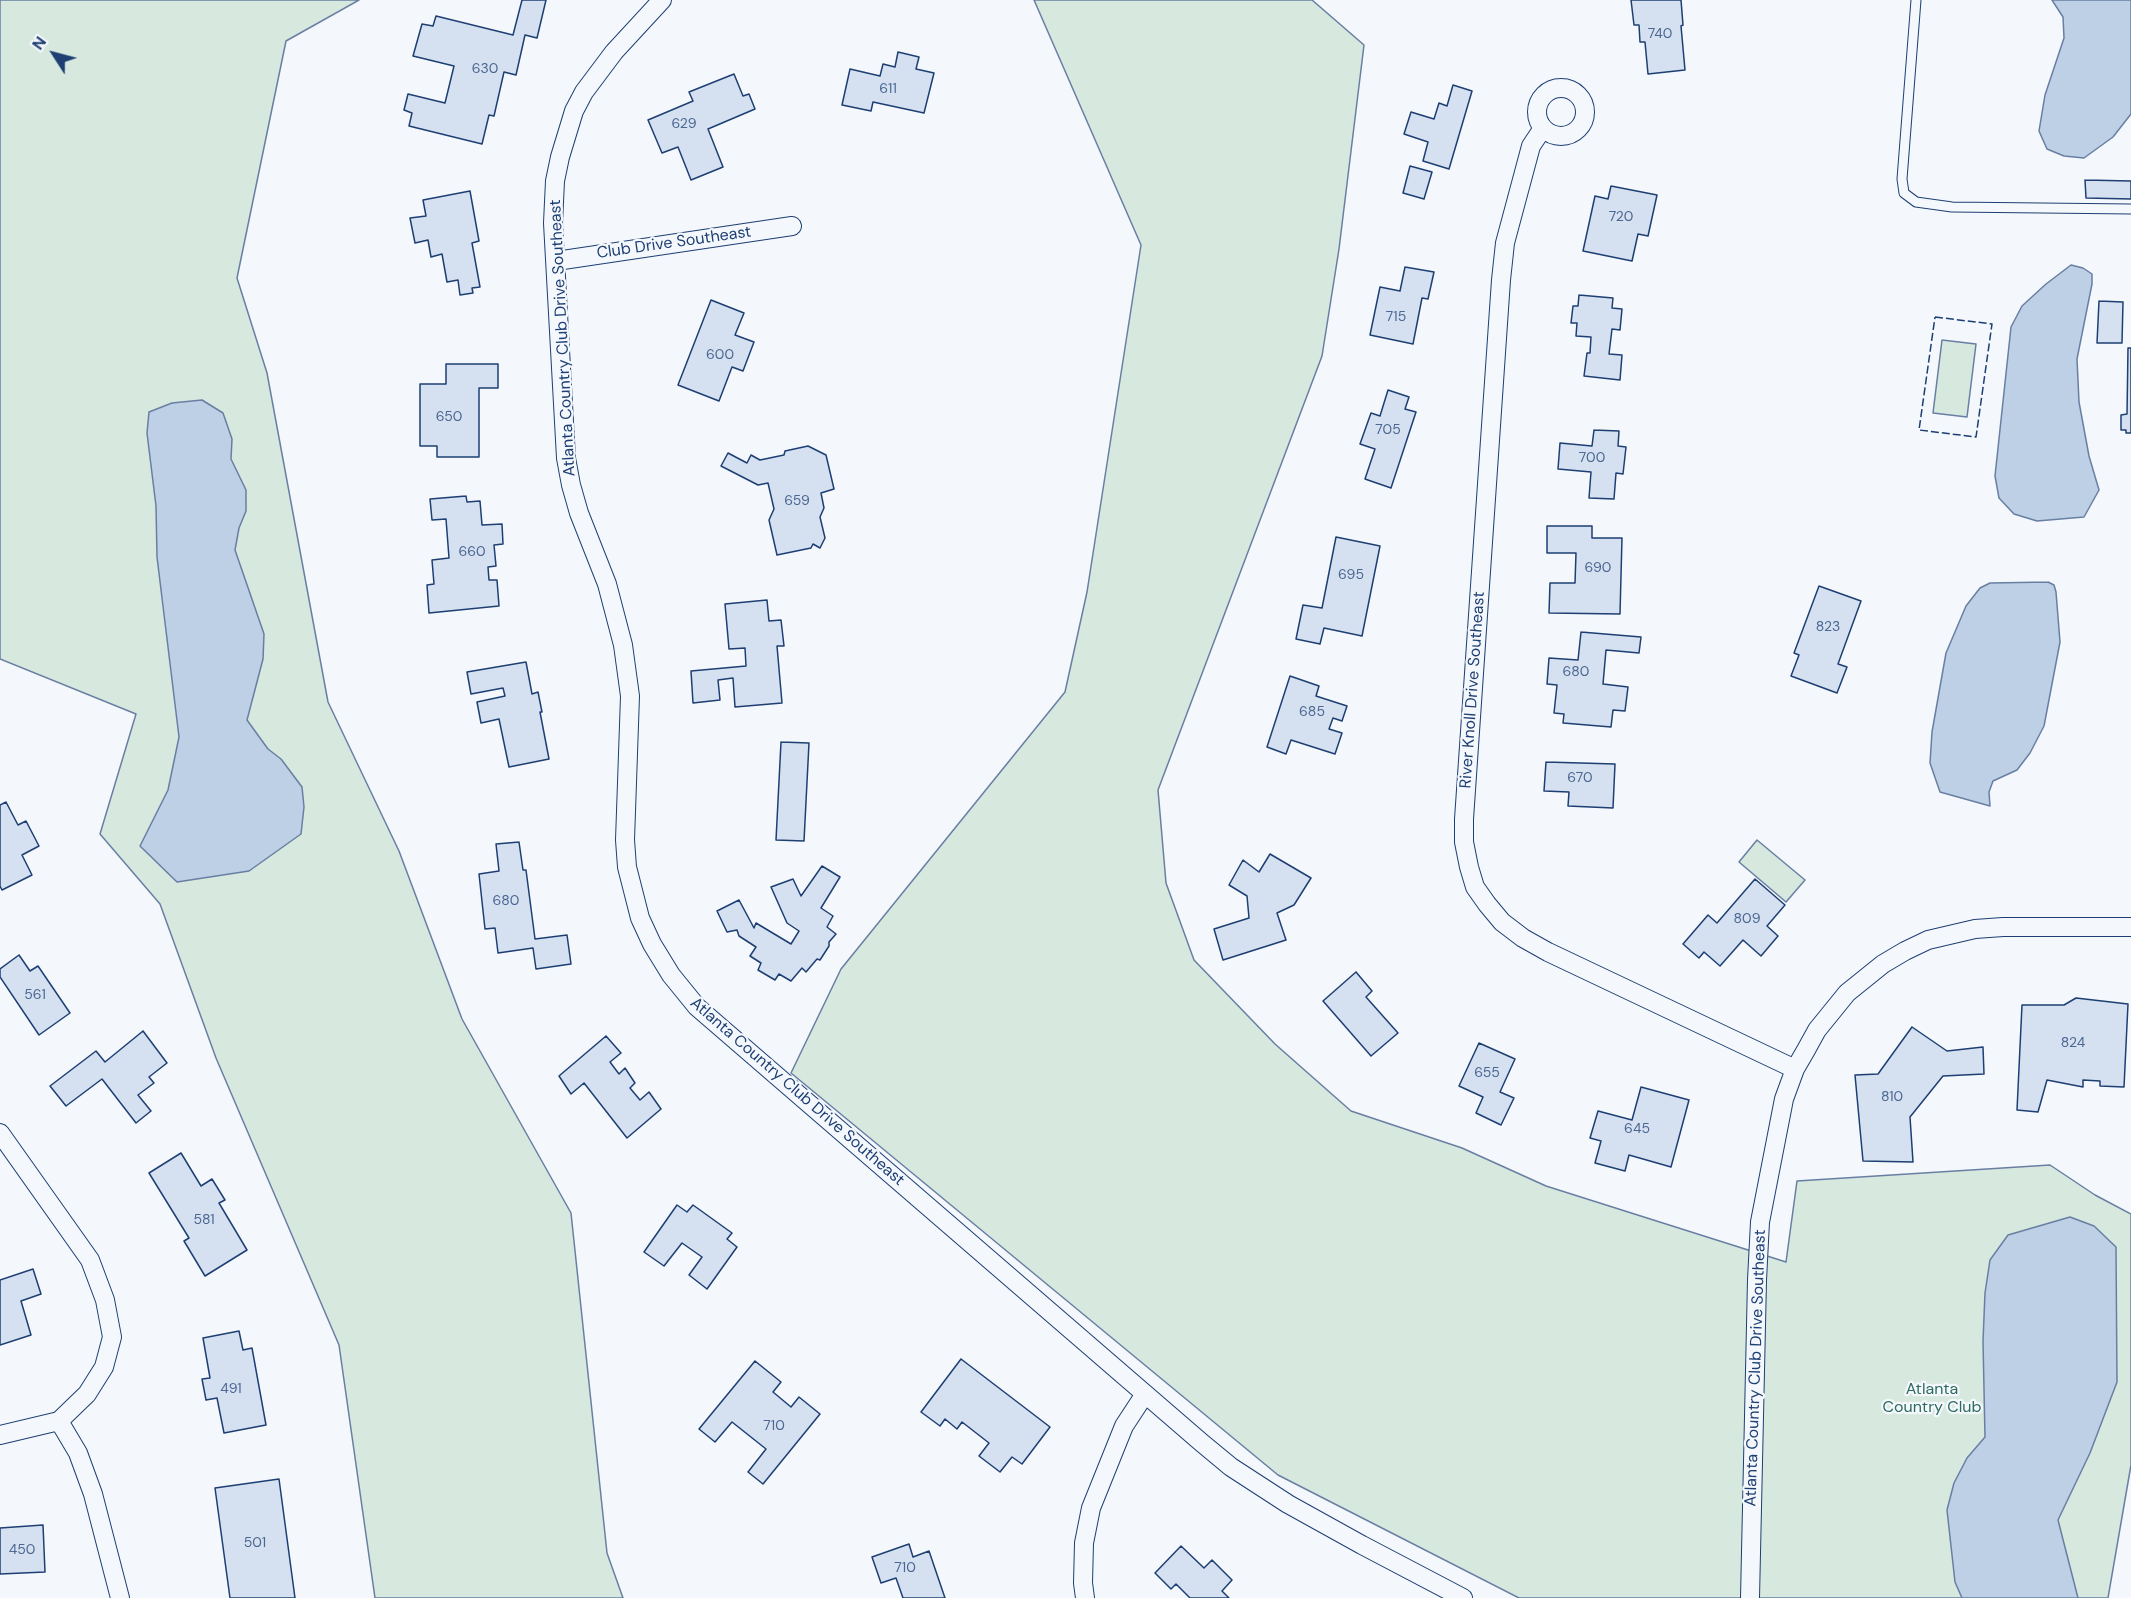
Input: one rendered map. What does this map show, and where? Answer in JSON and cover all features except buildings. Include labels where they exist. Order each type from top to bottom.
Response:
[{"type":"street","name":"Atlanta Country Club Drive Southeast","points":[[662,0],[614,52],[584,92],[574,111],[555,181],[553,223],[566,458],[579,513],[607,585],[623,645],[630,696],[625,840],[627,867],[640,918],[652,944],[671,975],[697,1007],[1202,1443],[1262,1488],[1362,1545],[1463,1598]]},
{"type":"street","name":"River Knoll Drive Southeast","points":[[1543,128],[1531,146],[1505,243],[1501,280],[1464,819],[1464,842],[1469,867],[1475,886],[1487,904],[1502,922],[1523,938],[1558,957],[1795,1069]]},
{"type":"street","name":"Club Drive Southeast","points":[[556,261],[792,226]]},
{"type":"street","name":"Atlanta Country Club Drive Southeast","points":[[1750,1598],[1760,1222],[1784,1099],[1795,1069],[1817,1030],[1847,993],[1883,964],[1929,940],[2002,927],[2131,927]]},
{"type":"street","points":[[0,1133],[90,1260],[105,1300],[112,1337],[104,1366],[87,1394],[59,1421],[0,1435]]},
{"type":"street","points":[[1085,1598],[1084,1544],[1091,1508],[1124,1426],[1145,1394]]},
{"type":"street","points":[[59,1421],[78,1453],[93,1494],[120,1598]]},
{"type":"lane","points":[[1916,0],[1902,179],[1904,193],[1916,202],[1952,207],[2131,210]]},
{"type":"green space","points":[[0,0],[359,0],[286,41],[237,278],[267,373],[328,702],[399,851],[462,1019],[571,1213],[607,1553],[623,1598],[375,1598],[339,1345],[216,1058],[160,904],[100,834],[136,714],[0,659]]},
{"type":"green space","name":"Atlanta Country Club","points":[[1034,0],[1312,0],[1364,45],[1339,249],[1322,356],[1158,790],[1166,883],[1194,960],[1275,1044],[1351,1111],[1462,1148],[1546,1186],[1786,1262],[1797,1181],[2050,1165],[2095,1195],[2131,1214],[2131,1465],[2108,1598],[1519,1598],[1278,1475],[791,1073],[841,969],[1065,692],[1087,592],[1141,245]]},
{"type":"green space","points":[[1942,340],[1976,344],[1967,417],[1933,413]]},
{"type":"green space","points":[[1757,840],[1805,880],[1786,902],[1739,862]]},
{"type":"water","points":[[2052,0],[2131,0],[2131,114],[2113,137],[2084,158],[2064,156],[2047,149],[2039,131],[2045,95],[2064,38],[2063,17]]},
{"type":"water","points":[[2071,265],[2083,268],[2092,274],[2077,359],[2079,402],[2089,456],[2099,490],[2084,517],[2037,521],[2014,514],[1999,498],[1995,476],[2011,327],[2022,306]]},
{"type":"water","points":[[202,400],[223,413],[232,439],[231,459],[246,490],[246,511],[239,528],[235,550],[264,634],[263,659],[247,720],[268,749],[281,759],[302,787],[304,807],[301,834],[249,871],[177,882],[140,846],[168,790],[179,737],[157,557],[156,506],[147,433],[149,412],[172,403]]},
{"type":"water","points":[[2048,582],[2054,585],[2056,592],[2060,642],[2044,726],[2030,753],[2017,770],[1993,781],[1989,792],[1990,806],[1940,792],[1930,763],[1932,732],[1946,653],[1966,606],[1980,588],[1990,583]]},
{"type":"water","points":[[2070,1217],[2094,1226],[2116,1247],[2117,1382],[2090,1453],[2058,1520],[2078,1598],[1962,1598],[1955,1582],[1947,1510],[1954,1483],[1967,1458],[1985,1437],[1983,1341],[1985,1293],[1990,1260],[2008,1235]]},
{"type":"fence","points":[[1935,317],[1992,324],[1976,437],[1919,430],[1935,317]]}]
